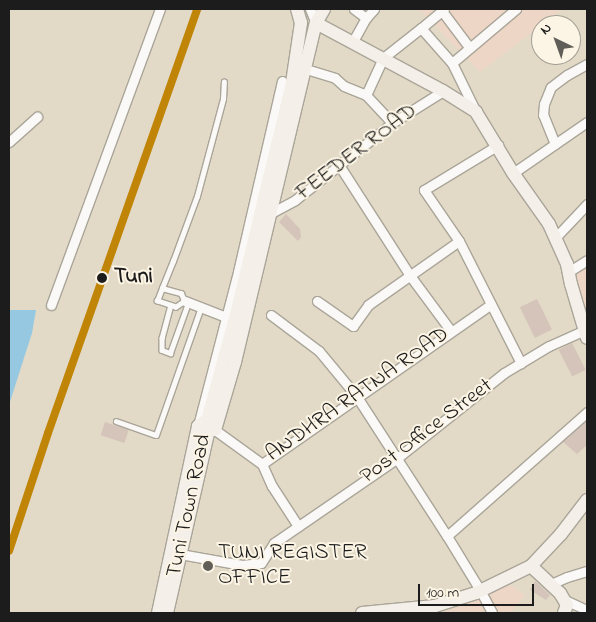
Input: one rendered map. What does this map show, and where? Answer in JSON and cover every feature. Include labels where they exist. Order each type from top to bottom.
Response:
[{"type":"street","points":[[51,305],[160,9]]},
{"type":"street","name":"Tuni Town Road","points":[[158,613],[236,314],[292,83],[301,23],[297,9]]},
{"type":"street","points":[[310,9],[316,23],[443,91],[476,112]]},
{"type":"street","points":[[208,423],[233,371],[316,23],[324,9]]},
{"type":"street","points":[[354,9],[366,18]]},
{"type":"street","points":[[352,43],[366,18],[374,9]]},
{"type":"street","points":[[452,63],[516,9]]},
{"type":"street","points":[[366,95],[383,58],[443,10],[469,47]]},
{"type":"street","points":[[421,28],[452,63],[476,112],[548,224],[568,272],[586,334]]},
{"type":"street","points":[[555,144],[543,115],[544,104],[551,87],[566,75],[587,64]]},
{"type":"street","points":[[306,69],[335,78],[344,86],[366,95],[392,123]]},
{"type":"street","points":[[208,423],[226,317],[282,81]]},
{"type":"street","name":"FEEDER ROAD","points":[[271,213],[294,200],[392,123],[443,91]]},
{"type":"street","points":[[9,142],[37,118]]},
{"type":"street","points":[[513,172],[587,122]]},
{"type":"street","points":[[498,145],[424,190],[459,241],[521,363]]},
{"type":"street","points":[[339,165],[411,277],[451,331]]},
{"type":"street","points":[[555,238],[587,204]]},
{"type":"street","points":[[317,301],[353,326],[368,305],[411,277],[459,241]]},
{"type":"street","points":[[568,272],[587,260]]},
{"type":"street","points":[[187,302],[226,317]]},
{"type":"street","name":"ANDHRA RATNA ROAD","points":[[208,423],[262,464],[491,304]]},
{"type":"street","points":[[271,315],[319,351],[357,397],[447,536],[492,613]]},
{"type":"street","name":"Post Office Street","points":[[180,554],[242,565],[261,563],[274,543],[396,459],[504,373],[549,346],[586,334]]},
{"type":"street","points":[[447,536],[587,412]]},
{"type":"street","name":"Tuni Town Road","points":[[167,613],[208,423]]},
{"type":"street","points":[[262,464],[272,486],[298,526]]},
{"type":"street","points":[[362,613],[437,610],[531,566],[561,534],[587,500]]},
{"type":"street","points":[[531,566],[563,598],[567,605],[564,613]]},
{"type":"street","points":[[551,584],[587,571]]},
{"type":"street","points":[[563,598],[587,610]]},
{"type":"lane","points":[[187,302],[176,306],[157,301],[197,196],[223,99],[224,82]]},
{"type":"lane","points":[[162,288],[181,293],[187,302]]},
{"type":"lane","points":[[171,305],[162,338],[162,350],[170,353],[187,302]]},
{"type":"lane","points":[[116,421],[156,435],[201,308]]},
{"type":"shaded area","points":[[419,9],[563,9],[555,15],[531,15],[531,33],[480,72]]},
{"type":"shaded area","points":[[587,267],[587,310],[574,275]]},
{"type":"shaded area","points":[[510,585],[525,595],[510,613],[447,613],[446,611]]},
{"type":"water","points":[[9,310],[36,310],[32,333],[9,405]]},
{"type":"building","points":[[286,214],[300,229],[301,237],[298,241],[279,222]]},
{"type":"building","points":[[537,299],[552,330],[535,338],[520,307]]},
{"type":"building","points":[[572,343],[586,370],[572,377],[559,350]]},
{"type":"building","points":[[587,420],[587,445],[577,454],[563,442]]},
{"type":"building","points":[[105,422],[129,430],[124,443],[101,435]]},
{"type":"building","points":[[535,581],[550,595],[546,600],[530,590]]},
{"type":"transit line","points":[[9,551],[48,433],[197,9]]},
{"type":"place","name":"Tuni","points":[[102,278]]},
{"type":"place","name":"TUNI REGISTER OFFICE","points":[[208,566]]}]
